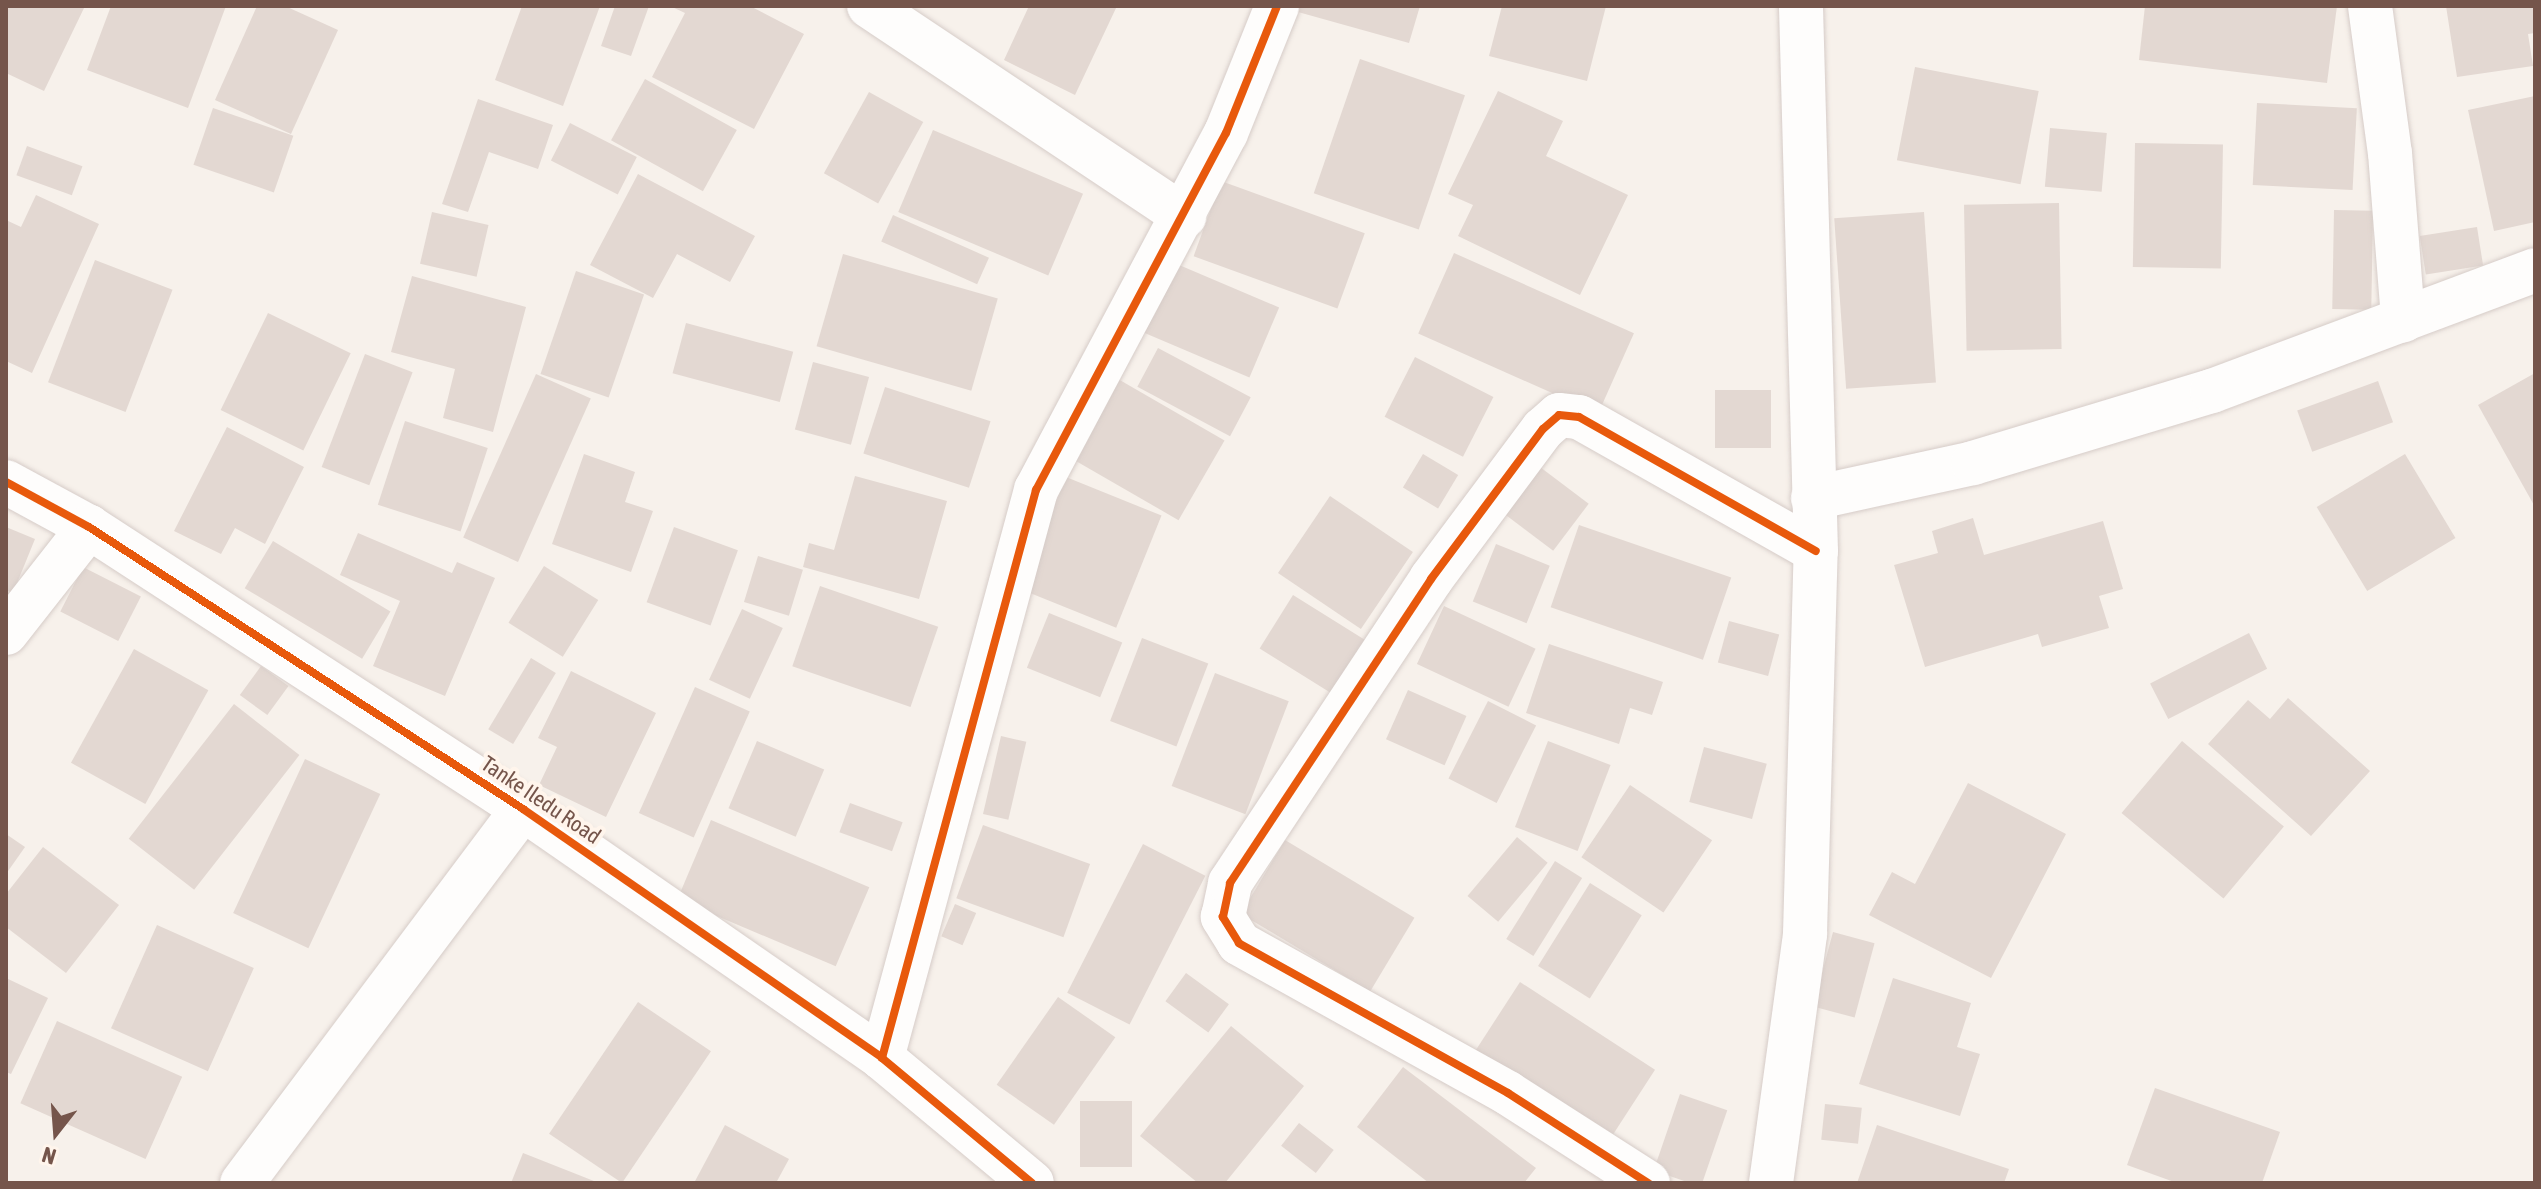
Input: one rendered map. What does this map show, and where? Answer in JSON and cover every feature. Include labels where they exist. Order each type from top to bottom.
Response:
[{"type":"street","points":[[869,6],[1184,216]]},
{"type":"street","points":[[882,1058],[1036,490],[1226,133],[1277,6]]},
{"type":"street","points":[[1771,1183],[1805,934],[1816,551],[1801,6]]},
{"type":"street","points":[[2370,6],[2390,153],[2403,320]]},
{"type":"street","points":[[1813,498],[1973,463],[2212,391],[2535,270]]},
{"type":"street","points":[[1648,1183],[1508,1093],[1239,943],[1223,917],[1230,883],[1431,579],[1543,429],[1559,415],[1579,417],[1816,551]]},
{"type":"street","name":"Tanke Iledu Road","points":[[6,482],[89,527],[523,809],[882,1058],[1032,1183]]},
{"type":"street","points":[[6,633],[89,527]]},
{"type":"street","points":[[242,1183],[523,809]]},
{"type":"building","points":[[6,6],[85,6],[44,91],[6,73]]},
{"type":"building","points":[[111,6],[226,6],[188,108],[87,70]]},
{"type":"building","points":[[257,6],[285,6],[338,30],[291,134],[215,100]]},
{"type":"building","points":[[522,6],[600,6],[563,106],[495,80]]},
{"type":"building","points":[[615,6],[649,6],[631,56],[601,46]]},
{"type":"building","points":[[670,6],[750,6],[804,34],[754,129],[652,77],[685,13]]},
{"type":"building","points":[[1029,6],[1117,6],[1075,95],[1004,60]]},
{"type":"building","points":[[1299,6],[1420,6],[1409,43],[1298,12]]},
{"type":"building","points":[[1502,6],[1606,6],[1587,81],[1489,56]]},
{"type":"building","points":[[2145,6],[2337,6],[2327,83],[2139,60]]},
{"type":"building","points":[[2446,6],[2535,6],[2535,33],[2528,34],[2533,66],[2457,77]]},
{"type":"building","points":[[1360,59],[1465,95],[1419,229],[1314,193]]},
{"type":"building","points":[[1915,67],[2039,91],[2021,184],[1897,160]]},
{"type":"building","points":[[645,79],[737,130],[703,191],[611,140]]},
{"type":"building","points":[[1498,91],[1563,121],[1546,156],[1628,195],[1580,295],[1458,236],[1473,205],[1448,194]]},
{"type":"building","points":[[869,92],[923,122],[878,203],[824,173]]},
{"type":"building","points":[[2535,96],[2535,222],[2494,231],[2468,110]]},
{"type":"building","points":[[478,99],[553,125],[538,169],[489,152],[468,212],[442,204]]},
{"type":"building","points":[[2257,103],[2357,108],[2353,190],[2253,185]]},
{"type":"building","points":[[213,108],[293,136],[274,192],[193,165]]},
{"type":"building","points":[[570,123],[637,157],[618,194],[551,160]]},
{"type":"building","points":[[2050,128],[2107,133],[2102,192],[2045,187]]},
{"type":"building","points":[[933,130],[1083,194],[1048,276],[898,212]]},
{"type":"building","points":[[2135,143],[2223,145],[2221,269],[2133,267]]},
{"type":"building","points":[[27,146],[82,166],[72,195],[16,175]]},
{"type":"building","points":[[638,174],[755,236],[730,282],[677,254],[653,298],[590,265]]},
{"type":"building","points":[[1221,181],[1365,233],[1337,309],[1194,256]]},
{"type":"building","points":[[36,195],[99,224],[32,373],[6,361],[6,220],[21,227]]},
{"type":"building","points":[[2059,203],[2062,349],[1967,351],[1964,205]]},
{"type":"building","points":[[2334,210],[2373,211],[2371,310],[2332,309]]},
{"type":"building","points":[[432,212],[489,225],[477,277],[420,264]]},
{"type":"building","points":[[1924,212],[1936,383],[1846,389],[1834,218]]},
{"type":"building","points":[[893,215],[989,258],[977,284],[881,241]]},
{"type":"building","points":[[2477,227],[2483,266],[2426,275],[2420,236]]},
{"type":"building","points":[[1454,253],[1634,333],[1598,414],[1418,333]]},
{"type":"building","points":[[843,254],[998,298],[971,391],[817,346]]},
{"type":"building","points":[[1165,259],[1279,307],[1249,377],[1135,329]]},
{"type":"building","points":[[95,260],[172,290],[126,412],[48,382]]},
{"type":"building","points":[[576,271],[644,294],[609,398],[541,374]]},
{"type":"building","points":[[412,276],[526,307],[493,432],[443,418],[455,369],[391,352]]},
{"type":"building","points":[[268,313],[351,353],[303,450],[221,410]]},
{"type":"building","points":[[686,323],[793,352],[780,402],[673,373]]},
{"type":"building","points":[[1158,348],[1251,397],[1230,436],[1137,387]]},
{"type":"building","points":[[365,354],[413,372],[369,485],[322,467]]},
{"type":"building","points":[[1415,357],[1493,397],[1463,457],[1385,417]]},
{"type":"building","points":[[813,362],[869,377],[851,445],[795,430]]},
{"type":"building","points":[[2535,373],[2535,507],[2478,405]]},
{"type":"building","points":[[536,374],[591,398],[518,562],[463,538]]},
{"type":"building","points":[[1118,379],[1225,441],[1179,520],[1072,459]]},
{"type":"building","points":[[2378,381],[2393,422],[2312,452],[2297,410]]},
{"type":"building","points":[[885,387],[991,421],[969,488],[863,454]]},
{"type":"building","points":[[1715,390],[1771,390],[1771,448],[1715,448]]},
{"type":"building","points":[[405,421],[488,448],[461,532],[378,505]]},
{"type":"building","points":[[227,427],[304,467],[265,544],[235,528],[221,554],[174,531]]},
{"type":"building","points":[[584,454],[635,472],[625,502],[653,511],[631,572],[552,544]]},
{"type":"building","points":[[1423,454],[1458,475],[1438,509],[1403,487]]},
{"type":"building","points":[[2405,454],[2455,538],[2367,591],[2317,507]]},
{"type":"building","points":[[1540,467],[1589,504],[1553,551],[1504,514]]},
{"type":"building","points":[[855,476],[947,501],[919,599],[803,567],[809,543],[834,550]]},
{"type":"building","points":[[1066,477],[1161,516],[1116,628],[1021,589]]},
{"type":"building","points":[[1330,496],[1413,552],[1361,629],[1278,573]]},
{"type":"building","points":[[1973,518],[1984,555],[2103,521],[2123,589],[2099,596],[2109,628],[2042,647],[2038,634],[1925,667],[1894,565],[1938,553],[1932,531]]},
{"type":"building","points":[[1579,525],[1731,577],[1703,660],[1551,607]]},
{"type":"building","points":[[6,527],[35,539],[13,593],[6,590]]},
{"type":"building","points":[[674,527],[738,550],[711,625],[647,602]]},
{"type":"building","points":[[358,533],[452,573],[457,562],[495,578],[445,696],[373,666],[400,601],[340,575]]},
{"type":"building","points":[[273,541],[390,612],[362,659],[245,588]]},
{"type":"building","points":[[1496,544],[1550,566],[1527,623],[1473,601]]},
{"type":"building","points":[[758,556],[803,570],[789,616],[744,602]]},
{"type":"building","points":[[544,566],[598,600],[563,657],[508,623]]},
{"type":"building","points":[[83,567],[141,597],[118,641],[60,612]]},
{"type":"building","points":[[820,586],[938,627],[911,707],[792,666]]},
{"type":"building","points":[[1293,595],[1366,641],[1333,694],[1260,648]]},
{"type":"building","points":[[1444,606],[1536,649],[1508,707],[1417,664]]},
{"type":"building","points":[[742,609],[783,628],[750,699],[709,680]]},
{"type":"building","points":[[1049,613],[1122,643],[1100,697],[1027,668]]},
{"type":"building","points":[[1729,621],[1779,634],[1768,676],[1718,663]]},
{"type":"building","points":[[2249,633],[2267,669],[2168,719],[2150,683]]},
{"type":"building","points":[[1142,638],[1208,663],[1176,747],[1110,721]]},
{"type":"building","points":[[1549,644],[1663,682],[1652,715],[1630,708],[1619,744],[1526,713]]},
{"type":"building","points":[[134,649],[208,690],[145,804],[71,763]]},
{"type":"building","points":[[531,658],[556,673],[513,744],[488,729]]},
{"type":"building","points":[[261,666],[289,686],[267,715],[240,695]]},
{"type":"building","points":[[571,671],[656,713],[606,817],[539,785],[557,747],[538,738]]},
{"type":"building","points":[[1215,673],[1289,701],[1245,814],[1172,786]]},
{"type":"building","points":[[695,687],[750,711],[694,837],[639,813]]},
{"type":"building","points":[[1408,690],[1466,716],[1445,765],[1386,739]]},
{"type":"building","points":[[2288,698],[2370,771],[2311,836],[2208,744],[2248,700],[2270,719]]},
{"type":"building","points":[[1488,701],[1536,726],[1497,803],[1449,779]]},
{"type":"building","points":[[234,704],[299,755],[194,890],[129,839]]},
{"type":"building","points":[[1001,736],[1026,742],[1008,820],[983,814]]},
{"type":"building","points":[[757,741],[824,770],[796,837],[728,808]]},
{"type":"building","points":[[1548,741],[1611,765],[1578,851],[1515,827]]},
{"type":"building","points":[[2182,741],[2284,826],[2223,898],[2122,813]]},
{"type":"building","points":[[1704,747],[1767,764],[1752,819],[1689,802]]},
{"type":"building","points":[[305,759],[380,794],[308,948],[233,913]]},
{"type":"building","points":[[1968,783],[2066,834],[1991,978],[1869,915],[1892,872],[1915,884]]},
{"type":"building","points":[[1630,785],[1712,840],[1663,912],[1581,857]]},
{"type":"building","points":[[850,803],[903,822],[892,851],[839,832]]},
{"type":"building","points":[[711,820],[869,887],[836,966],[677,899]]},
{"type":"building","points":[[983,825],[1090,864],[1063,937],[956,898]]},
{"type":"building","points":[[6,834],[25,847],[6,874]]},
{"type":"building","points":[[1517,837],[1548,863],[1498,922],[1468,896]]},
{"type":"building","points":[[1285,840],[1414,918],[1370,991],[1241,914]]},
{"type":"building","points":[[1143,844],[1205,876],[1130,1025],[1067,993]]},
{"type":"building","points":[[43,847],[119,905],[66,973],[6,927],[6,894]]},
{"type":"building","points":[[1555,861],[1582,878],[1533,956],[1506,939]]},
{"type":"building","points":[[1590,883],[1642,915],[1590,998],[1538,966]]},
{"type":"building","points":[[955,904],[976,913],[962,945],[941,936]]},
{"type":"building","points":[[157,925],[254,968],[208,1071],[111,1028]]},
{"type":"building","points":[[1833,932],[1875,943],[1855,1018],[1813,1006]]},
{"type":"building","points":[[1186,973],[1229,1004],[1208,1032],[1165,1001]]},
{"type":"building","points":[[6,978],[48,998],[11,1074],[6,1072]]},
{"type":"building","points":[[1893,978],[1971,1003],[1957,1047],[1980,1054],[1960,1116],[1859,1084]]},
{"type":"building","points":[[1520,982],[1655,1070],[1609,1140],[1474,1052]]},
{"type":"building","points":[[1058,997],[1115,1037],[1054,1125],[997,1085]]},
{"type":"building","points":[[638,1002],[711,1051],[622,1183],[549,1134]]},
{"type":"building","points":[[57,1021],[182,1077],[146,1159],[20,1103]]},
{"type":"building","points":[[1231,1026],[1304,1086],[1225,1183],[1198,1183],[1140,1136]]},
{"type":"building","points":[[1403,1067],[1536,1168],[1524,1183],[1429,1183],[1357,1127]]},
{"type":"building","points":[[2155,1088],[2280,1132],[2262,1183],[2177,1183],[2127,1165]]},
{"type":"building","points":[[1680,1094],[1727,1110],[1702,1183],[1690,1183],[1654,1171]]},
{"type":"building","points":[[1080,1101],[1132,1101],[1132,1167],[1080,1167]]},
{"type":"building","points":[[1825,1104],[1862,1108],[1858,1144],[1821,1140]]},
{"type":"building","points":[[1299,1123],[1334,1150],[1316,1173],[1281,1146]]},
{"type":"building","points":[[725,1125],[789,1159],[776,1183],[694,1183]]},
{"type":"building","points":[[1877,1125],[2009,1169],[2004,1183],[1857,1183]]},
{"type":"building","points":[[523,1153],[599,1183],[511,1183]]},
{"type":"cycle path","points":[[882,1058],[1036,490],[1226,133],[1277,6]]},
{"type":"cycle path","points":[[1648,1183],[1508,1093],[1239,943],[1223,917],[1230,883],[1431,579],[1543,429],[1559,415],[1579,417],[1816,551]]},
{"type":"cycle path","points":[[6,482],[89,527],[523,809],[882,1058],[1032,1183]]}]
